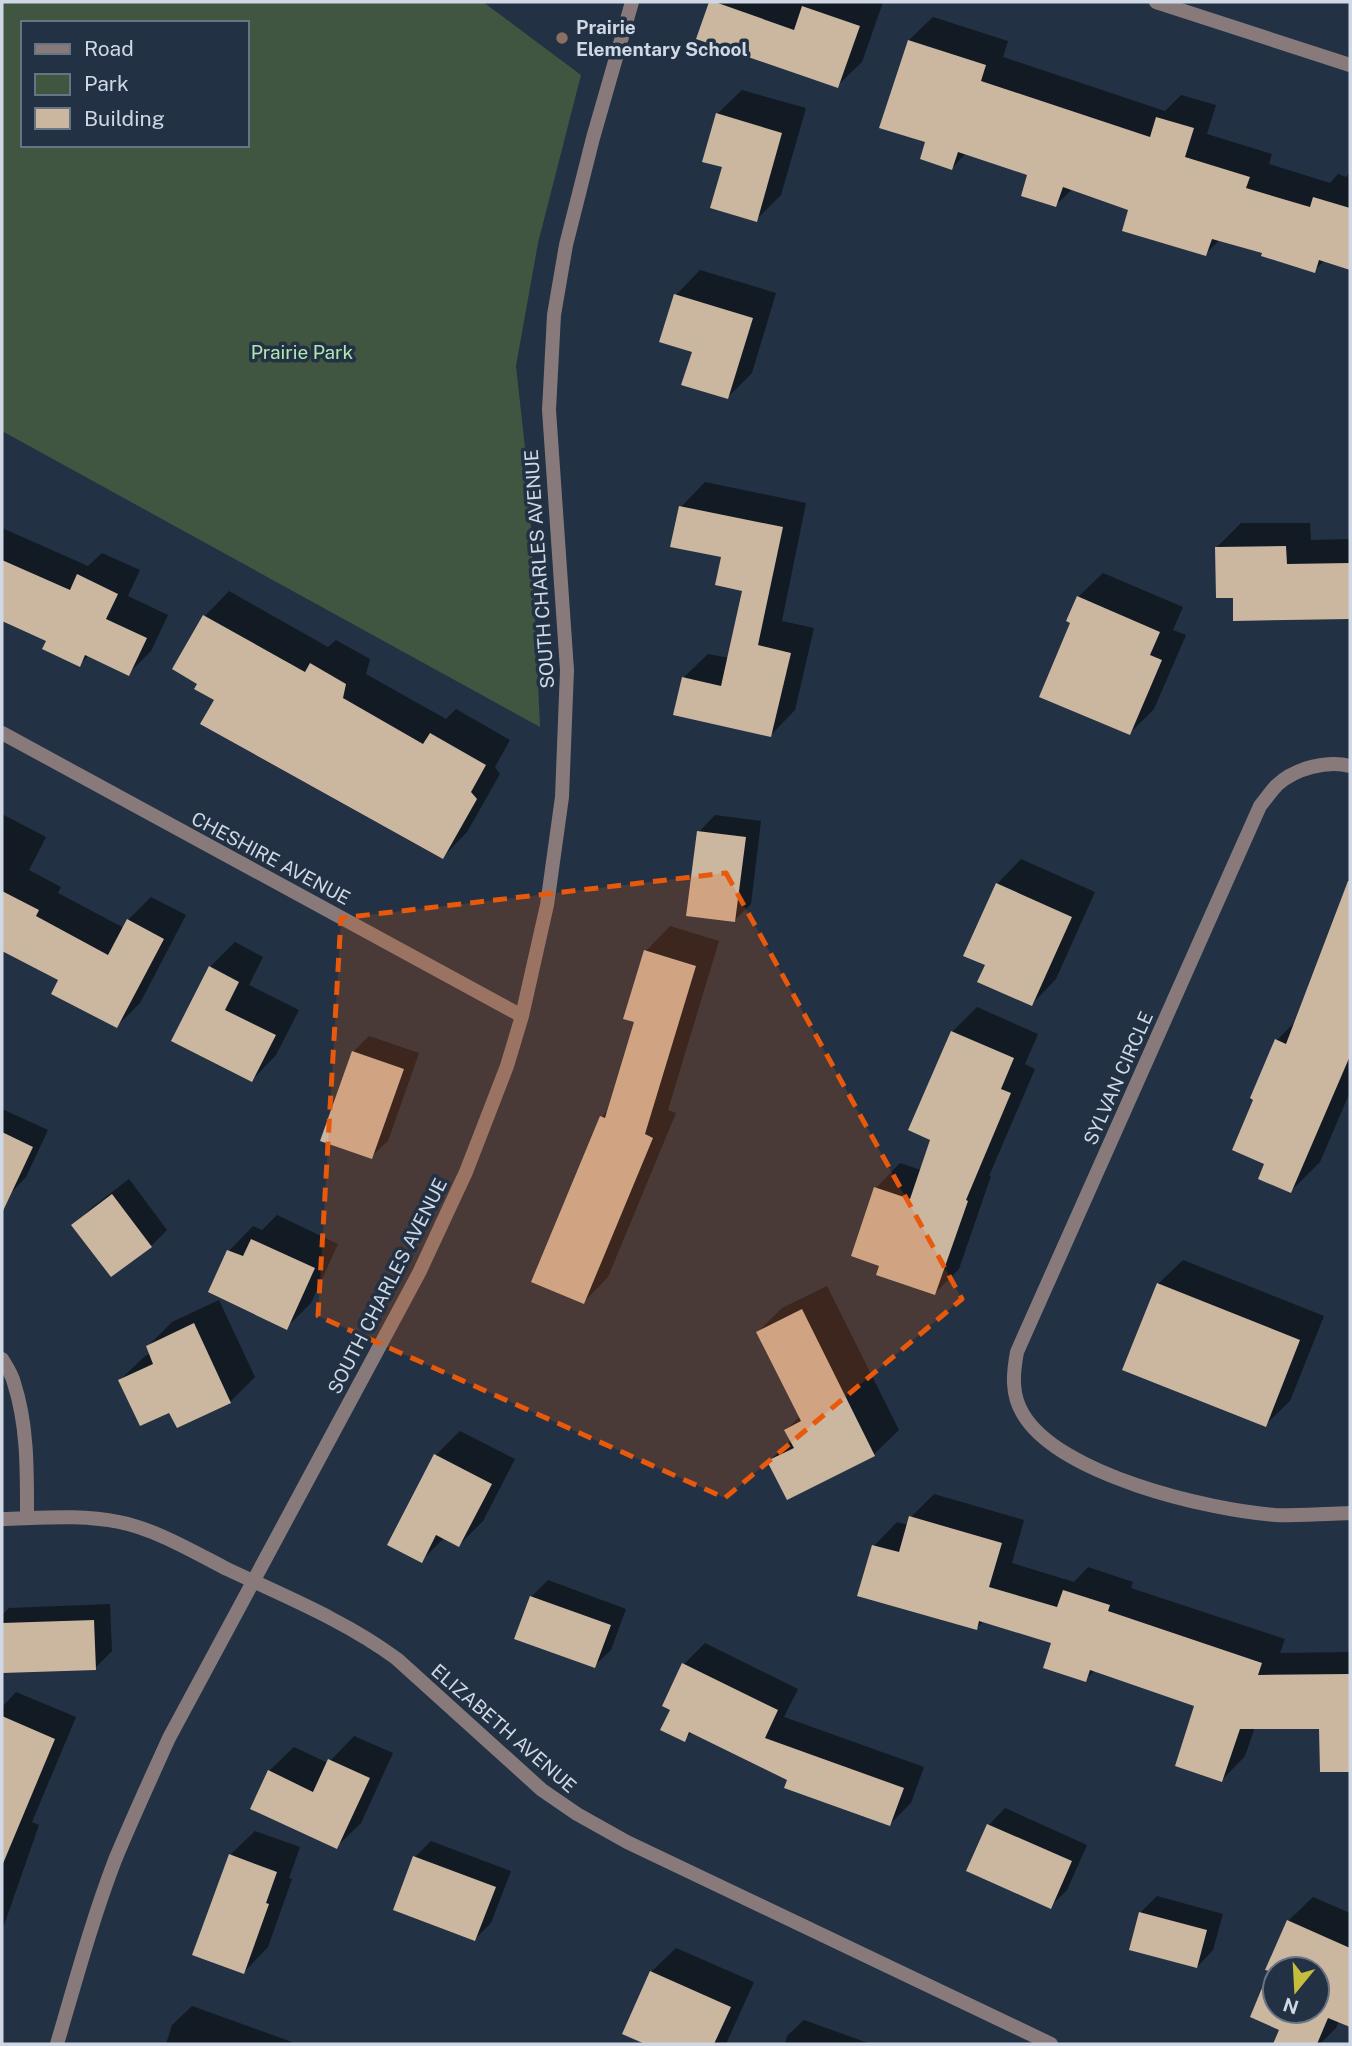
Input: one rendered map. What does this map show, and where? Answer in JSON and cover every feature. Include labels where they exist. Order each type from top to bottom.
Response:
[{"type":"street","name":"SOUTH CHARLES AVENUE","points":[[57,2044],[91,1928],[114,1862],[139,1803],[175,1727],[419,1273],[466,1172],[507,1066],[522,1016],[547,905],[562,797],[567,670],[549,410],[554,315],[569,232],[632,2]]},
{"type":"street","points":[[1156,2],[1350,65]]},
{"type":"street","name":"CHESHIRE AVENUE","points":[[2,733],[522,1016]]},
{"type":"street","name":"SYLVAN CIRCLE","points":[[1350,766],[1319,766],[1296,773],[1278,784],[1260,806],[1017,1352],[1012,1376],[1016,1398],[1024,1415],[1044,1437],[1090,1466],[1154,1491],[1223,1508],[1277,1515],[1350,1513]]},
{"type":"street","points":[[2,1359],[14,1381],[24,1428],[27,1518]]},
{"type":"street","name":"ELIZABETH AVENUE","points":[[2,1519],[68,1517],[120,1522],[158,1535],[253,1581],[372,1641],[397,1659],[542,1790],[577,1814],[627,1842],[1051,2044]]},
{"type":"highlighted area","points":[[726,873],[962,1299],[725,1498],[318,1316],[341,918]]},
{"type":"green space","name":"Prairie Park","points":[[2,2],[483,2],[581,75],[538,243],[516,366],[529,484],[540,727],[2,431]]},
{"type":"building","points":[[709,2],[794,30],[802,6],[860,26],[838,88],[696,39]]},
{"type":"building","points":[[908,40],[986,65],[981,81],[1150,137],[1156,117],[1194,128],[1185,157],[1250,177],[1246,188],[1310,207],[1313,197],[1350,208],[1350,270],[1319,260],[1315,273],[1261,256],[1262,253],[1212,239],[1206,256],[1122,231],[1128,210],[1063,187],[1056,207],[1021,196],[1027,175],[958,152],[952,170],[920,159],[925,142],[879,128]]},
{"type":"building","points":[[716,113],[782,133],[757,222],[710,208],[722,167],[702,162]]},
{"type":"building","points":[[674,294],[753,318],[728,399],[681,385],[692,352],[659,342]]},
{"type":"building","points":[[679,506],[783,527],[758,645],[791,653],[771,737],[673,715],[682,677],[721,686],[742,591],[715,585],[721,557],[670,547]]},
{"type":"building","points":[[1286,546],[1287,564],[1350,563],[1350,619],[1233,621],[1233,598],[1216,598],[1215,547]]},
{"type":"building","points":[[2,560],[70,590],[77,574],[118,594],[106,619],[147,638],[129,676],[85,655],[80,667],[42,649],[46,641],[2,621]]},
{"type":"building","points":[[1077,596],[1160,632],[1150,655],[1162,660],[1130,735],[1039,697],[1070,623],[1066,621]]},
{"type":"building","points":[[203,615],[305,672],[310,663],[346,684],[343,698],[423,744],[430,733],[486,765],[471,792],[477,799],[443,859],[200,724],[214,700],[194,689],[197,684],[172,669]]},
{"type":"building","points":[[697,831],[746,837],[735,922],[686,916]]},
{"type":"building","points":[[1348,881],[1350,1056],[1291,1193],[1258,1179],[1264,1164],[1232,1150],[1275,1039],[1286,1044]]},
{"type":"building","points":[[996,883],[1072,917],[1032,1006],[977,982],[985,965],[963,956]]},
{"type":"building","points":[[2,891],[39,910],[36,916],[108,955],[127,919],[164,939],[117,1028],[51,994],[58,980],[2,951]]},
{"type":"building","points":[[644,950],[696,966],[645,1134],[653,1138],[584,1304],[531,1282],[600,1116],[605,1118],[634,1022],[623,1019]]},
{"type":"building","points":[[209,966],[239,982],[225,1010],[276,1035],[252,1082],[171,1041]]},
{"type":"building","points":[[951,1031],[1014,1058],[1001,1089],[1011,1093],[966,1200],[968,1201],[935,1295],[876,1275],[879,1266],[851,1256],[874,1187],[910,1199],[930,1140],[908,1130]]},
{"type":"building","points":[[352,1051],[404,1069],[372,1159],[320,1141]]},
{"type":"building","points":[[2,1132],[33,1147],[2,1213]]},
{"type":"building","points":[[112,1194],[152,1247],[111,1277],[71,1225]]},
{"type":"building","points":[[251,1239],[315,1268],[287,1330],[208,1292],[227,1250],[243,1256]]},
{"type":"building","points":[[1157,1283],[1300,1340],[1266,1427],[1122,1370]]},
{"type":"building","points":[[802,1309],[875,1456],[787,1500],[767,1461],[794,1448],[784,1430],[801,1421],[756,1332]]},
{"type":"building","points":[[194,1323],[231,1403],[177,1428],[169,1413],[140,1426],[118,1380],[153,1364],[146,1346]]},
{"type":"building","points":[[434,1454],[492,1484],[459,1547],[436,1535],[422,1563],[387,1545]]},
{"type":"building","points":[[909,1516],[1002,1543],[989,1587],[1057,1607],[1063,1590],[1110,1605],[1108,1611],[1262,1663],[1258,1675],[1350,1674],[1350,1772],[1320,1772],[1319,1729],[1240,1729],[1222,1782],[1175,1766],[1194,1706],[1090,1670],[1086,1682],[1043,1668],[1051,1643],[979,1621],[977,1630],[857,1596],[872,1545],[899,1552]]},
{"type":"building","points":[[530,1596],[611,1625],[595,1668],[514,1639]]},
{"type":"building","points":[[94,1620],[96,1670],[2,1673],[2,1623]]},
{"type":"building","points":[[682,1663],[778,1710],[765,1738],[904,1788],[890,1826],[784,1788],[787,1780],[689,1732],[685,1742],[660,1730],[670,1710],[662,1706]]},
{"type":"building","points":[[2,1716],[55,1739],[2,1866]]},
{"type":"building","points":[[328,1759],[370,1778],[337,1849],[250,1809],[268,1770],[313,1792]]},
{"type":"building","points":[[987,1824],[1072,1861],[1051,1909],[966,1871]]},
{"type":"building","points":[[229,1854],[277,1872],[266,1903],[269,1904],[244,1974],[192,1955]]},
{"type":"building","points":[[413,1856],[496,1887],[475,1941],[393,1910]]},
{"type":"building","points":[[1139,1912],[1207,1930],[1197,1968],[1129,1950]]},
{"type":"building","points":[[1287,1920],[1350,1948],[1350,2027],[1331,2019],[1331,1955],[1272,1955]]},
{"type":"building","points":[[650,1971],[731,2007],[714,2044],[645,2044],[622,2034]]},
{"type":"building","points":[[1261,1990],[1261,2022],[1250,2017]]},
{"type":"building","points":[[1268,2025],[1325,2025],[1317,2044],[1273,2044],[1279,2030]]},
{"type":"place","name":"Prairie Elementary School","points":[[562,38]]}]
